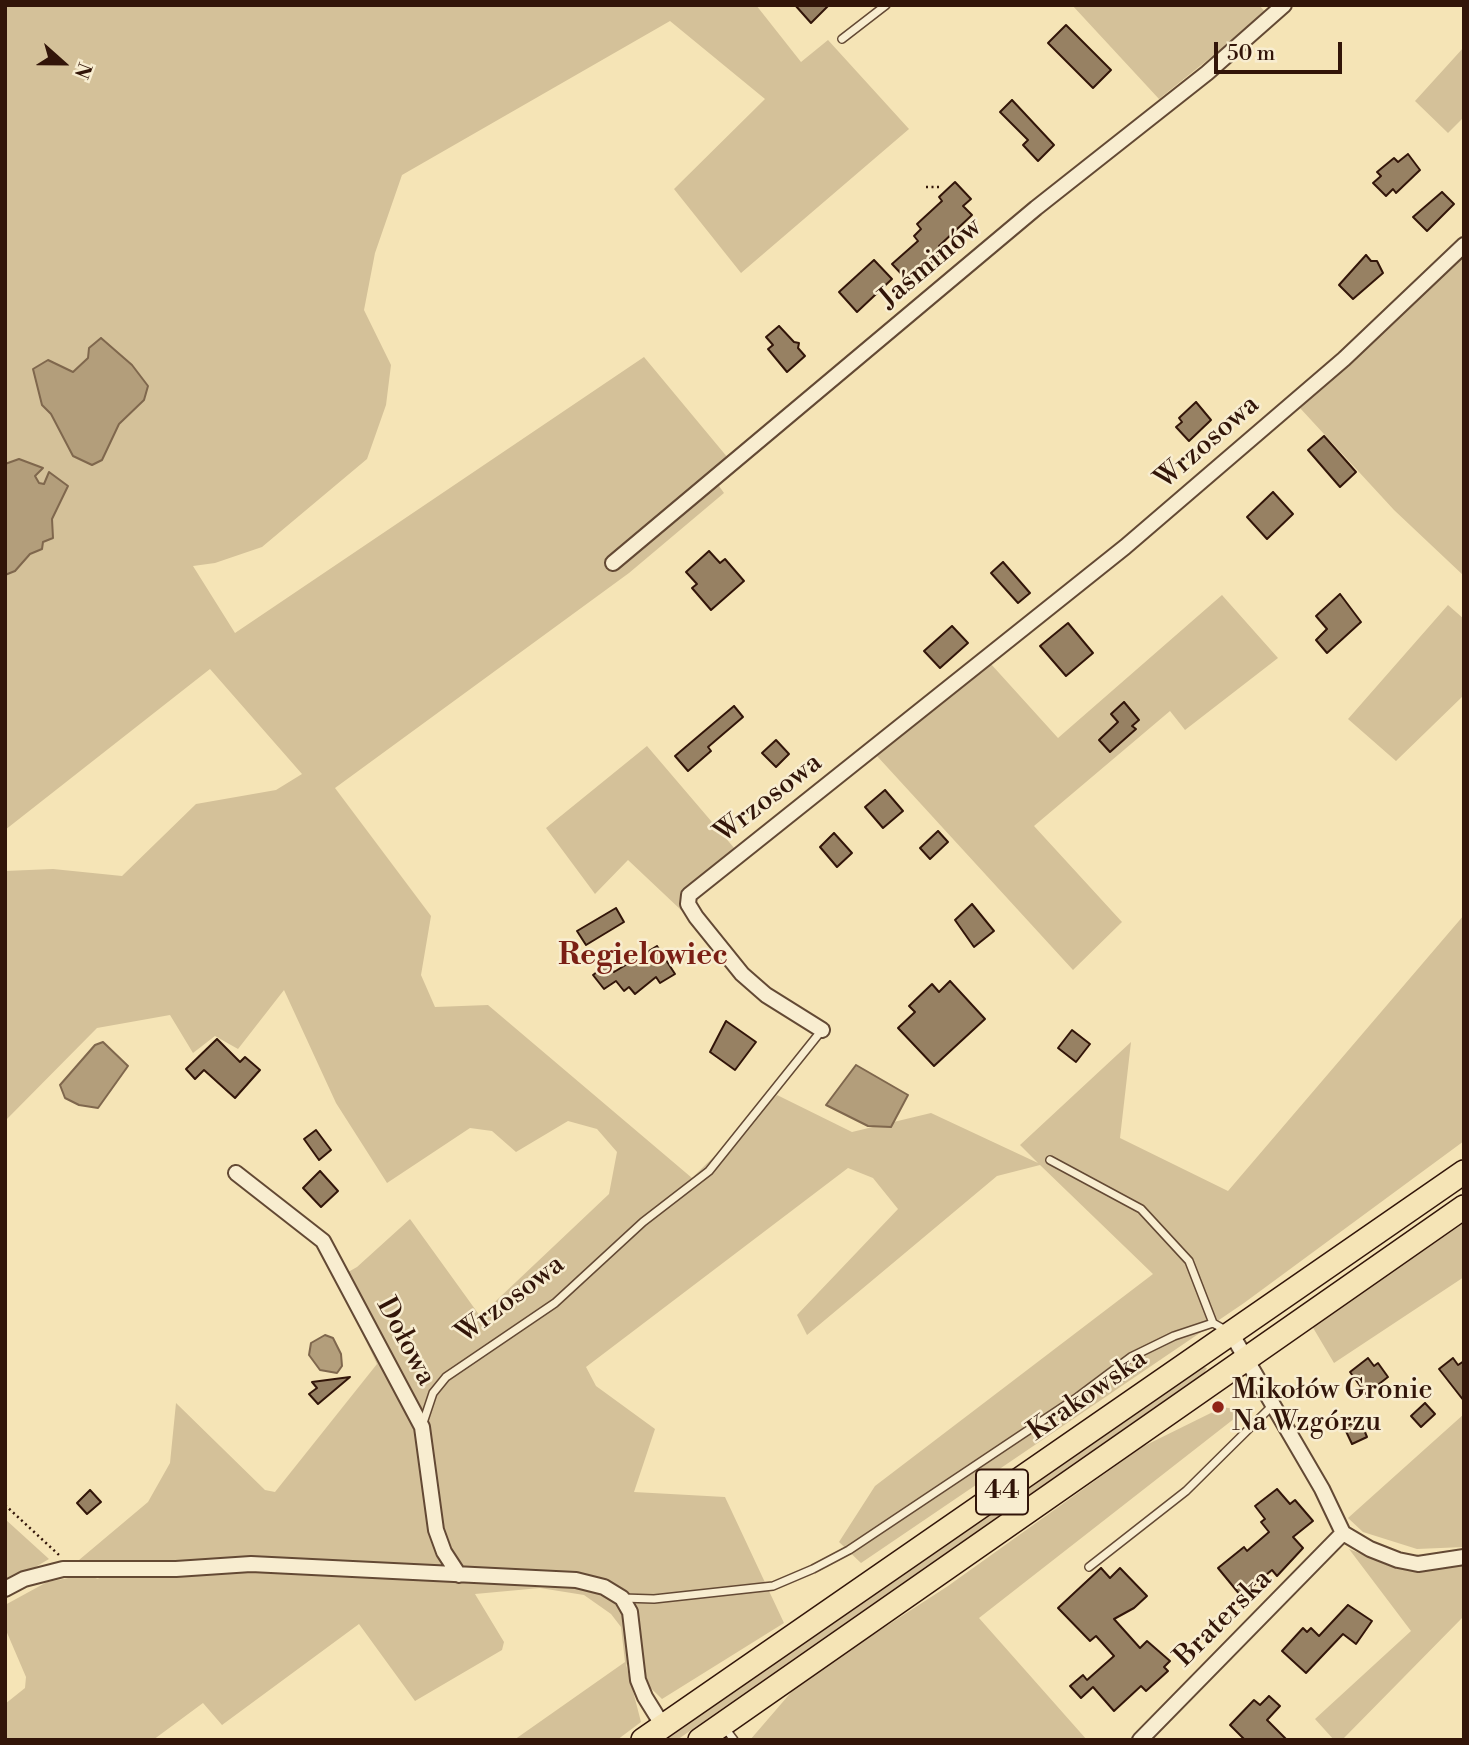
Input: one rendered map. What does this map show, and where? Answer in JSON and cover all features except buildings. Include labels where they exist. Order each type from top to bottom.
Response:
[{"type":"main road","name":"Krakowska","points":[[643,1740],[1222,1328],[1464,1172]]},
{"type":"main road","name":"Krakowska","points":[[700,1740],[728,1732],[1246,1357],[1464,1207]]},
{"type":"street","name":"Jaśminów","points":[[613,563],[1036,208],[1207,73],[1284,5]]},
{"type":"street","name":"Wrzosowa","points":[[822,1030],[766,995],[743,974],[696,918],[688,904],[689,895],[1125,547],[1344,359],[1464,246]]},
{"type":"street","name":"Dołowa","points":[[236,1172],[323,1241],[422,1427],[436,1530],[444,1552],[460,1575]]},
{"type":"street","points":[[1222,1328],[1246,1357],[1322,1489],[1343,1533],[1370,1549],[1398,1560],[1418,1564],[1464,1557]]},
{"type":"street","name":"Braterska","points":[[1140,1740],[1343,1533]]},
{"type":"street","points":[[5,1589],[24,1579],[63,1569],[177,1569],[251,1564],[576,1580],[604,1587],[622,1598],[631,1612],[638,1680],[645,1698],[663,1726]]},
{"type":"lane","points":[[842,39],[886,5]]},
{"type":"lane","name":"Wrzosowa","points":[[422,1427],[433,1393],[446,1377],[555,1303],[643,1222],[709,1171],[822,1030]]},
{"type":"lane","points":[[622,1598],[654,1599],[773,1586],[813,1569],[849,1550],[1075,1399],[1131,1357],[1174,1336],[1222,1328],[1189,1261],[1142,1209],[1050,1160]]},
{"type":"lane","points":[[1089,1567],[1186,1492],[1274,1405]]},
{"type":"path","points":[[926,187],[943,187]]},
{"type":"path","points":[[5,1505],[58,1554],[63,1569]]},
{"type":"shaded area","points":[[5,5],[756,5],[801,62],[828,40],[909,129],[741,273],[674,189],[765,99],[670,21],[402,175],[375,253],[364,310],[391,365],[386,405],[367,459],[262,547],[215,563],[193,566],[235,633],[644,357],[728,458],[719,486],[724,493],[629,573],[335,788],[431,916],[421,975],[435,1007],[488,1005],[692,1178],[777,1095],[852,1132],[931,1113],[1038,1163],[1020,1145],[1131,1042],[1120,1138],[1228,1191],[1464,915],[1464,1141],[1244,1303],[861,1563],[839,1542],[875,1486],[1153,1274],[1040,1165],[997,1176],[807,1335],[797,1315],[898,1209],[873,1178],[848,1168],[586,1367],[596,1386],[655,1429],[634,1492],[725,1497],[784,1623],[662,1699],[626,1664],[641,1722],[617,1740],[514,1740],[625,1662],[621,1627],[611,1614],[584,1595],[540,1588],[475,1594],[504,1642],[502,1650],[415,1701],[359,1624],[222,1725],[203,1703],[153,1740],[5,1740],[5,1704],[25,1688],[26,1677],[5,1628],[5,1605],[47,1582],[84,1575],[99,1579],[79,1560],[148,1502],[170,1463],[176,1403],[265,1490],[275,1492],[377,1364],[336,1279],[357,1267],[410,1219],[480,1316],[609,1194],[617,1152],[597,1129],[568,1121],[516,1152],[492,1131],[470,1128],[387,1183],[336,1103],[284,990],[238,1049],[215,1036],[193,1053],[170,1015],[97,1028],[5,1121],[5,871],[53,869],[122,876],[196,804],[276,790],[302,774],[210,669],[5,830]]},
{"type":"shaded area","points":[[1072,5],[1259,5],[1266,13],[1159,99]]},
{"type":"shaded area","points":[[1464,47],[1464,117],[1448,133],[1415,101]]},
{"type":"shaded area","points":[[1464,253],[1464,576],[1394,510],[1300,408]]},
{"type":"shaded area","points":[[101,338],[132,365],[148,386],[144,400],[119,424],[102,460],[92,465],[73,456],[51,414],[42,405],[33,369],[48,360],[73,372],[88,358],[89,348]]},
{"type":"shaded area","points":[[19,459],[43,468],[35,476],[39,483],[44,484],[49,472],[68,486],[52,519],[53,538],[43,542],[42,549],[30,554],[15,571],[5,575],[5,464]]},
{"type":"shaded area","points":[[1222,595],[1278,658],[1185,730],[1170,711],[1034,826],[1122,922],[1073,970],[877,756],[990,663],[1058,738]]},
{"type":"shaded area","points":[[1448,605],[1464,619],[1464,695],[1396,761],[1348,719]]},
{"type":"shaded area","points":[[647,746],[735,849],[681,910],[628,860],[595,894],[546,828]]},
{"type":"shaded area","points":[[103,1042],[128,1066],[98,1108],[79,1105],[65,1098],[60,1085],[95,1045]]},
{"type":"shaded area","points":[[856,1065],[908,1095],[891,1127],[868,1126],[826,1105]]},
{"type":"shaded area","points":[[1464,1223],[1464,1277],[1334,1363],[1312,1326]]},
{"type":"shaded area","points":[[325,1335],[333,1338],[341,1354],[342,1366],[337,1373],[320,1370],[309,1355],[311,1343]]},
{"type":"shaded area","points":[[1201,1366],[1207,1368],[1204,1373],[677,1740],[660,1740]]},
{"type":"shaded area","points":[[1223,1407],[1244,1411],[979,1618],[1087,1740],[750,1740],[800,1682],[948,1586],[1142,1447]]},
{"type":"shaded area","points":[[1464,1414],[1464,1547],[1417,1549],[1363,1532],[1348,1518]]},
{"type":"shaded area","points":[[5,1519],[49,1559],[5,1585]]},
{"type":"shaded area","points":[[1349,1549],[1397,1568],[1464,1563],[1464,1616],[1342,1740],[1334,1740],[1315,1719],[1411,1631]]},
{"type":"place","name":"Mikołów Gronie Na Wzgórzu","points":[[1218,1407]]},
{"type":"district","name":"Regielowiec","points":[[643,957]]}]
